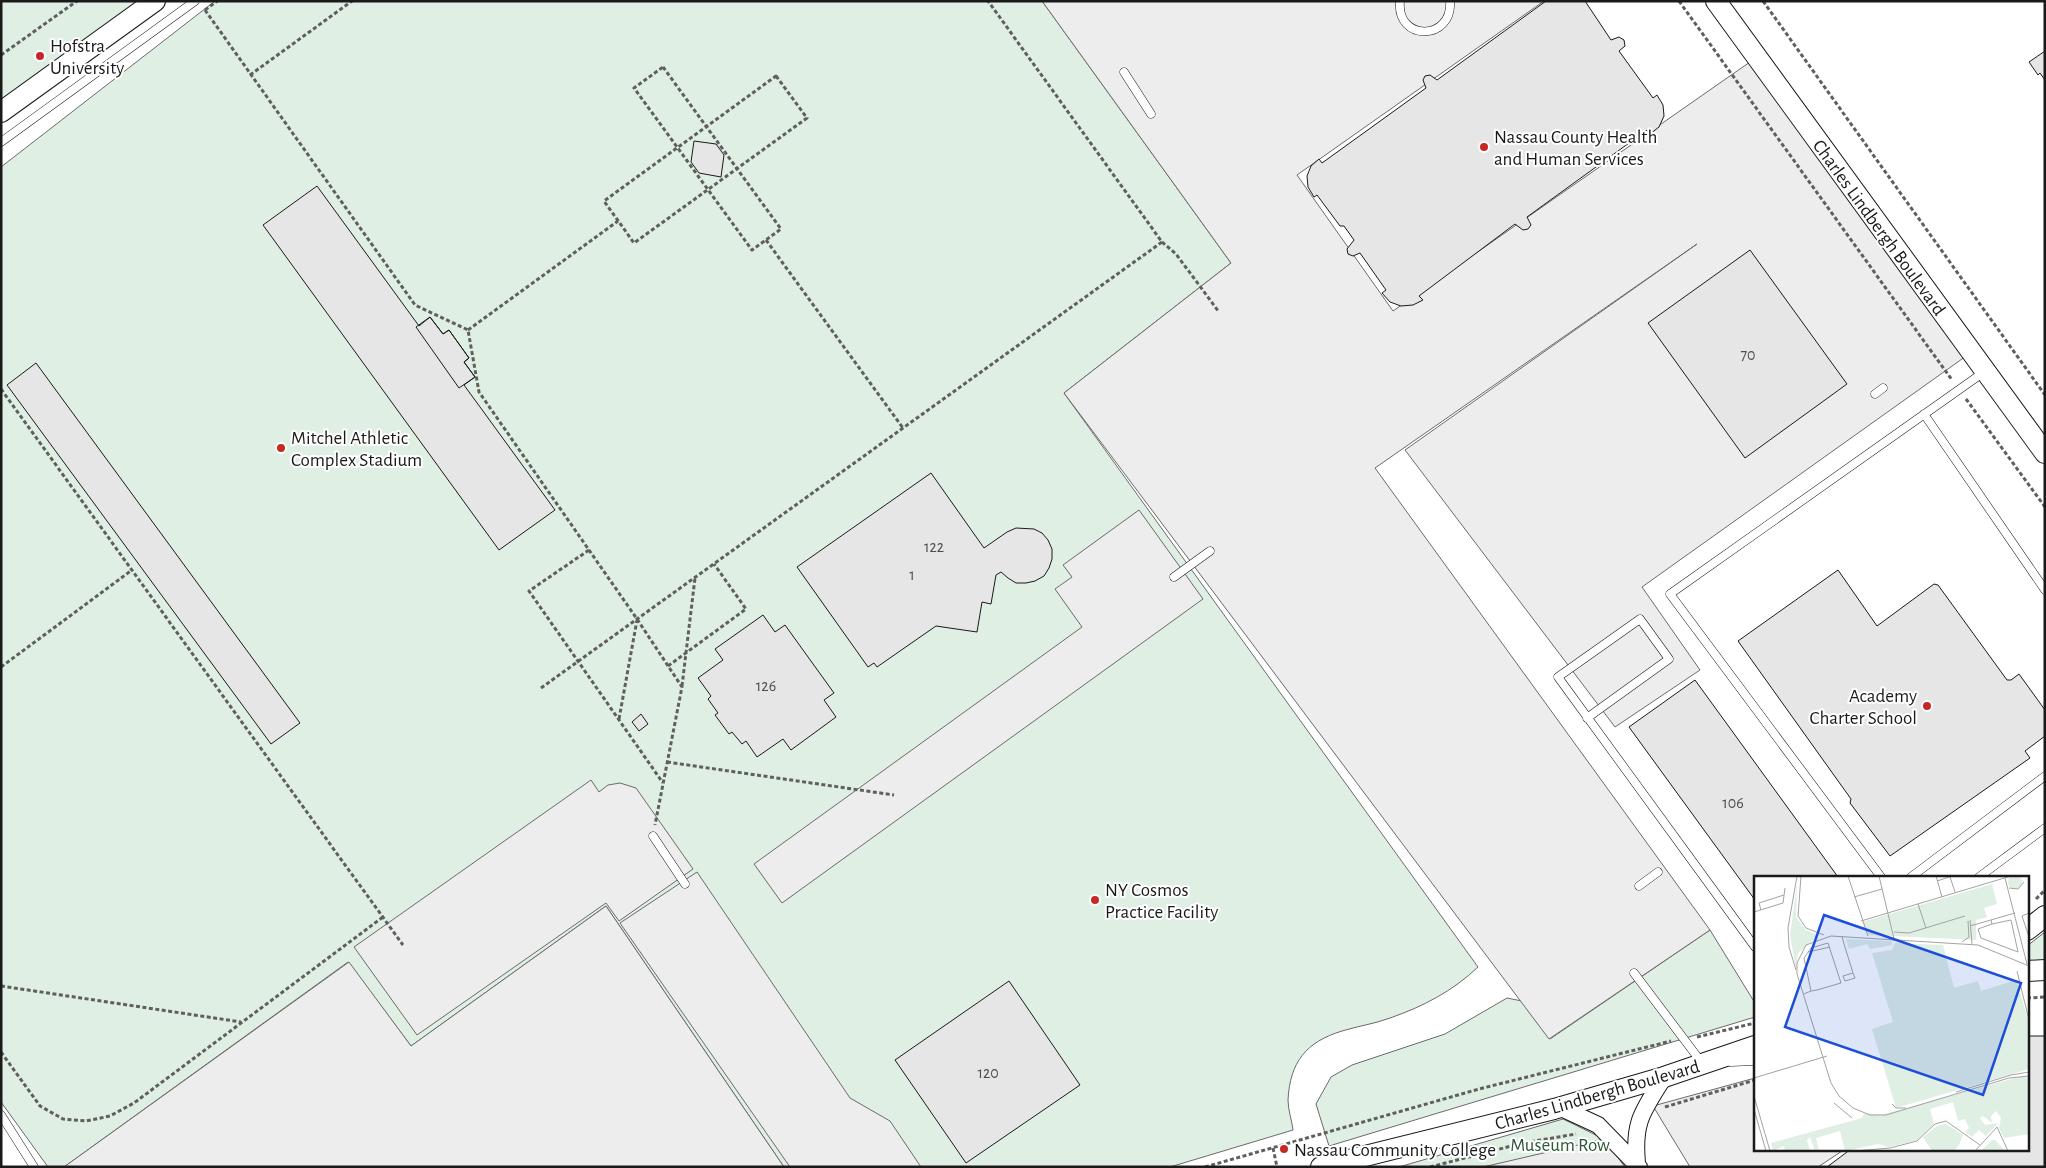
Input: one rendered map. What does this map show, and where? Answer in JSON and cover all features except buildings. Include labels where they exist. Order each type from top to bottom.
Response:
[{"type":"street","points":[[1,112],[154,1]]},
{"type":"street","name":"Charles Lindbergh Boulevard","points":[[1716,1],[2045,452]]},
{"type":"street","points":[[2028,929],[2045,916]]},
{"type":"street","points":[[2028,972],[2045,970]]},
{"type":"street","name":"Charles Lindbergh Boulevard","points":[[1321,1167],[1559,1107],[1664,1077],[1754,1046]]},
{"type":"street","points":[[1638,1165],[1635,1143],[1638,1123],[1664,1077]]},
{"type":"street","points":[[1559,1107],[1598,1125],[1638,1165]]},
{"type":"lane","points":[[1,142],[195,1]]},
{"type":"lane","points":[[1400,1],[1401,17],[1412,29],[1421,31],[1437,28],[1444,23],[1448,16],[1450,1]]},
{"type":"lane","points":[[1124,72],[1150,114]]},
{"type":"lane","points":[[1880,876],[1670,594],[1985,371]]},
{"type":"lane","points":[[1875,394],[1883,388]]},
{"type":"lane","points":[[1924,414],[2045,590]]},
{"type":"lane","points":[[1174,577],[1210,551]]},
{"type":"lane","points":[[1587,718],[1669,659],[1640,619],[1558,677],[1587,718],[1754,946]]},
{"type":"lane","points":[[1912,876],[2045,776]]},
{"type":"lane","points":[[1980,876],[2045,828]]},
{"type":"lane","points":[[653,836],[685,884]]},
{"type":"lane","points":[[1639,886],[1658,872]]},
{"type":"lane","points":[[1634,973],[1702,1064],[1754,1061]]},
{"type":"lane","points":[[1,1115],[34,1167]]},
{"type":"path","points":[[1,55],[78,1]]},
{"type":"path","points":[[250,75],[352,1]]},
{"type":"path","points":[[988,1],[1162,242],[1176,254],[1219,312]]},
{"type":"path","points":[[1679,1],[2045,507]]},
{"type":"path","points":[[1763,1],[2045,395]]},
{"type":"path","points":[[205,10],[415,305],[468,330]]},
{"type":"path","points":[[663,67],[706,127],[781,229],[752,250],[634,88],[663,67]]},
{"type":"path","points":[[776,76],[806,118],[634,243],[604,201],[706,127],[776,76]]},
{"type":"path","points":[[468,330],[618,220]]},
{"type":"path","points":[[766,240],[903,428]]},
{"type":"path","points":[[541,688],[1162,242]]},
{"type":"path","points":[[468,330],[479,392],[682,687]]},
{"type":"path","points":[[1,389],[403,945]]},
{"type":"path","points":[[589,550],[529,592],[664,783]]},
{"type":"path","points":[[668,666],[746,609],[714,564]]},
{"type":"path","points":[[1,667],[132,570]]},
{"type":"path","points":[[653,836],[682,687],[696,578]]},
{"type":"path","points":[[619,719],[637,619]]},
{"type":"path","points":[[668,762],[894,796]]},
{"type":"path","points":[[1,1052],[40,1106],[63,1119],[86,1121],[110,1116],[134,1103],[383,917]]},
{"type":"path","points":[[1,986],[242,1022]]},
{"type":"path","points":[[2028,998],[2045,998]]},
{"type":"path","points":[[1205,1167],[1479,1088],[1665,1041],[1704,1036],[1754,1023]]},
{"type":"path","points":[[1273,1148],[1278,1167]]},
{"type":"green space","name":"Hofstra University","points":[[1,1],[155,1],[1,112]]},
{"type":"green space","points":[[215,1],[1042,1],[1231,263],[1064,393],[1478,967],[1448,991],[1425,1003],[1402,1014],[1329,1036],[1319,1041],[1302,1055],[1296,1064],[1289,1087],[1288,1104],[1293,1130],[1170,1167],[784,1167],[606,906],[411,1046],[348,962],[64,1167],[48,1167],[1,1102],[1,167]]},
{"type":"green space","points":[[1710,930],[1754,1001],[1754,1017],[1329,1146],[1316,1104],[1331,1077],[1352,1065],[1445,1034],[1507,998],[1522,1001],[1550,1039]]},
{"type":"green space","points":[[2045,932],[2045,962],[2028,965],[2028,945]]},
{"type":"green space","name":"Museum Row","points":[[1563,1119],[1604,1139],[1625,1167],[1399,1167]]},
{"type":"shaded area","points":[[1042,1],[1544,1],[1297,175],[1393,311],[1760,55],[1976,349],[1642,587],[1700,670],[1615,727],[1405,450],[1697,244],[1375,468],[1710,930],[1549,1039],[1064,393],[1231,263]]},
{"type":"shaded area","points":[[1139,510],[1203,599],[782,903],[754,864],[1082,627],[1055,589],[1072,577],[1063,565]]},
{"type":"shaded area","points":[[591,780],[599,792],[608,785],[620,783],[636,788],[693,869],[619,921],[606,903],[417,1035],[354,947]]},
{"type":"shaded area","points":[[697,872],[850,1098],[890,1121],[921,1167],[790,1167],[620,923]]},
{"type":"shaded area","points":[[606,906],[784,1167],[64,1167],[349,962],[411,1046]]},
{"type":"shaded area","points":[[1754,1078],[1754,1150],[1844,1150],[1818,1167],[1690,1167],[1653,1106]]},
{"type":"shaded area","points":[[1604,1139],[1625,1167],[1483,1167]]},
{"type":"place","name":"Hofstra University","points":[[40,56]]},
{"type":"place","name":"Nassau County Health and Human Services","points":[[1484,147]]},
{"type":"place","name":"Mitchel Athletic Complex Stadium","points":[[281,448]]},
{"type":"place","name":"Academy Charter School","points":[[1927,706]]},
{"type":"place","name":"NY Cosmos Practice Facility","points":[[1095,900]]},
{"type":"place","name":"Nassau Community College","points":[[1284,1149]]}]
